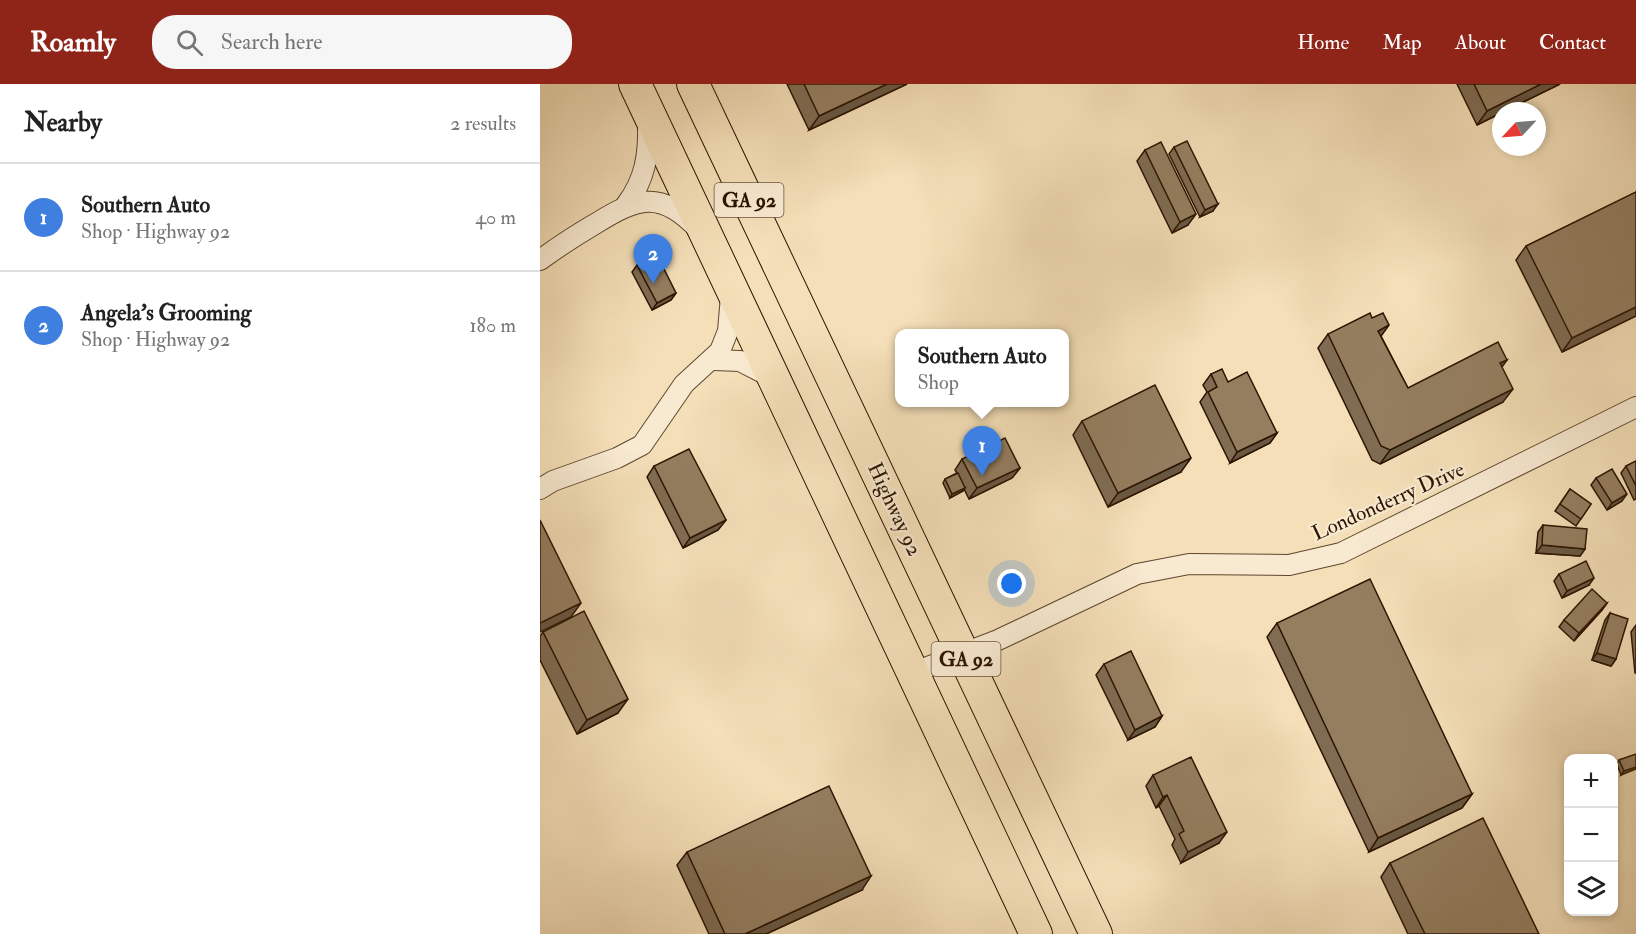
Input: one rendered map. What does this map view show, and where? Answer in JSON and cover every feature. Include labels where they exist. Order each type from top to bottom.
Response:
[{"type":"main road","name":"GA 92","points":[[635,84],[1036,934]]},
{"type":"main road","points":[[680,84],[708,115]]},
{"type":"main road","name":"Highway 92","points":[[693,84],[1096,934]]},
{"type":"street","points":[[626,205],[637,189],[645,169],[648,112]]},
{"type":"street","points":[[540,260],[626,205],[644,201],[669,206],[707,237]]},
{"type":"street","points":[[540,489],[554,481],[617,458],[642,445],[656,429],[684,384],[714,360],[728,332],[732,290]]},
{"type":"street","points":[[714,360],[740,361],[774,378]]},
{"type":"street","name":"Londonderry Drive","points":[[912,673],[962,651],[998,640],[1085,597],[1151,570],[1189,564],[1289,565],[1341,553],[1636,407]]},
{"type":"building","points":[[804,84],[887,84],[819,116]]},
{"type":"building","points":[[1474,84],[1541,84],[1505,102],[1492,102],[1492,108],[1487,111]]},
{"type":"building","points":[[1187,141],[1218,204],[1205,210],[1174,147]]},
{"type":"building","points":[[1161,142],[1196,214],[1180,222],[1145,150]]},
{"type":"building","points":[[1636,192],[1636,307],[1572,338],[1526,246]]},
{"type":"building","points":[[657,255],[676,293],[657,303],[637,265]]},
{"type":"building","points":[[1370,313],[1372,318],[1383,313],[1389,325],[1378,331],[1408,388],[1498,342],[1507,360],[1500,363],[1513,389],[1390,450],[1381,446],[1328,334]]},
{"type":"building","points":[[1222,369],[1228,382],[1247,372],[1277,433],[1237,452],[1208,392],[1217,387],[1211,374]]},
{"type":"building","points":[[1155,385],[1191,458],[1118,493],[1082,421]]},
{"type":"building","points":[[1005,438],[1020,468],[977,488],[962,459]]},
{"type":"building","points":[[689,449],[726,520],[690,538],[654,466]]},
{"type":"building","points":[[1636,461],[1636,486],[1626,466]]},
{"type":"building","points":[[1612,469],[1627,494],[1612,503],[1596,478]]},
{"type":"building","points":[[958,473],[965,488],[952,494],[945,479]]},
{"type":"building","points":[[1570,489],[1591,504],[1581,519],[1560,504]]},
{"type":"building","points":[[540,520],[581,603],[540,623]]},
{"type":"building","points":[[1543,525],[1587,529],[1585,549],[1542,545]]},
{"type":"building","points":[[1586,561],[1594,578],[1567,591],[1559,574]]},
{"type":"building","points":[[1370,579],[1472,794],[1378,838],[1277,623]]},
{"type":"building","points":[[1592,589],[1607,603],[1579,633],[1564,620]]},
{"type":"building","points":[[584,611],[628,699],[587,720],[543,632]]},
{"type":"building","points":[[1610,613],[1628,619],[1616,659],[1597,653]]},
{"type":"building","points":[[1131,651],[1162,716],[1135,730],[1104,664]]},
{"type":"building","points":[[1636,754],[1636,767],[1624,771],[1619,760]]},
{"type":"building","points":[[1191,757],[1227,832],[1188,852],[1179,834],[1184,831],[1167,795],[1163,797],[1153,775]]},
{"type":"building","points":[[829,786],[871,876],[745,934],[725,934],[687,852]]},
{"type":"building","points":[[1483,818],[1539,934],[1425,934],[1390,863]]},
{"type":"place","name":"Angela's Grooming","points":[[653,284]]},
{"type":"place","name":"Southern Auto","points":[[982,476]]}]
